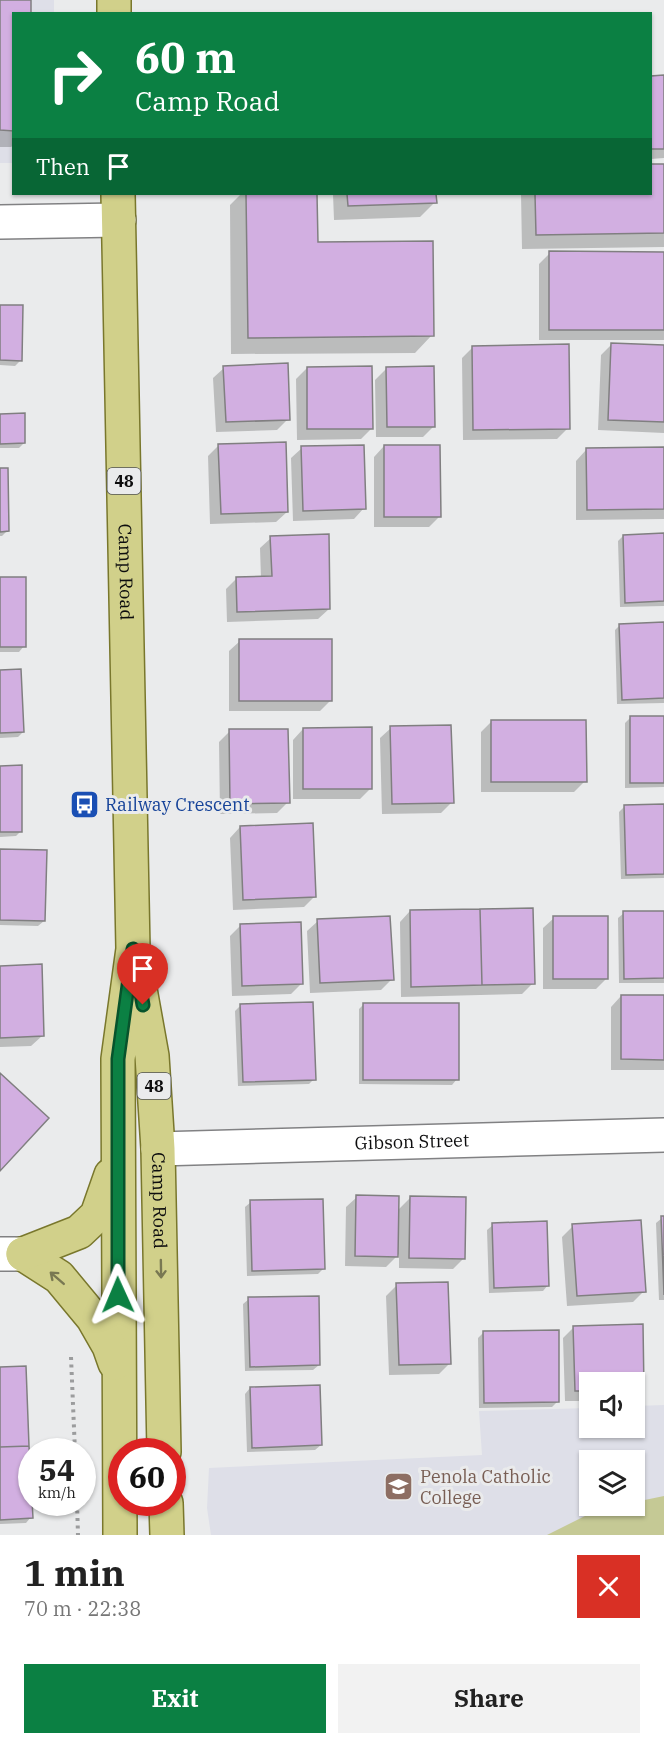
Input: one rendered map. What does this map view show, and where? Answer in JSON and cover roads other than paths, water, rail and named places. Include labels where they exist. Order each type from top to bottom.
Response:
[{"type":"main road","name":"Camp Road","points":[[118,207],[133,949],[152,1056],[158,1149],[164,1438]]},
{"type":"main road","name":"Camp Road","points":[[120,1535],[118,1059],[133,949]]},
{"type":"main road","points":[[11,1254],[79,1232],[97,1215],[117,1156]]},
{"type":"main road","points":[[11,1254],[59,1277],[93,1318],[109,1346],[120,1379]]},
{"type":"main road","points":[[166,1516],[167,1535]]},
{"type":"street","points":[[0,222],[118,207]]},
{"type":"street","name":"Gibson Street","points":[[158,1149],[664,1135]]},
{"type":"place","name":"Railway Crescent","points":[[84,805]]},
{"type":"place","name":"Penola Catholic College","points":[[399,1487]]}]
